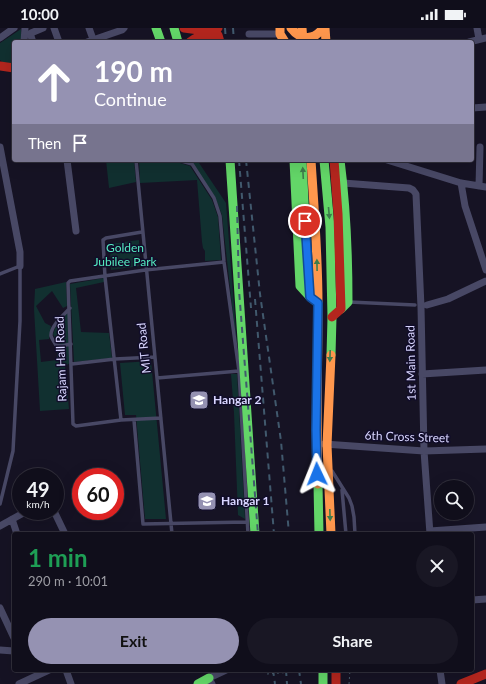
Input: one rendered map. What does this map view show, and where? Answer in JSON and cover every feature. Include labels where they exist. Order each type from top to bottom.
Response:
[{"type":"main road","points":[[156,28],[160,40]]},
{"type":"main road","points":[[174,28],[177,40]]},
{"type":"main road","points":[[184,28],[199,30],[218,28]]},
{"type":"main road","points":[[313,28],[314,40]]},
{"type":"main road","points":[[290,33],[301,37],[312,37],[318,35],[324,28]]},
{"type":"main road","points":[[324,28],[326,40]]},
{"type":"main road","points":[[328,28],[330,40]]},
{"type":"main road","points":[[290,33],[300,40]]},
{"type":"main road","points":[[192,40],[196,37],[213,34],[218,35],[219,40]]},
{"type":"main road","points":[[0,66],[12,68]]},
{"type":"main road","points":[[230,162],[255,532]]},
{"type":"main road","points":[[294,162],[300,286],[314,300]]},
{"type":"main road","points":[[302,162],[308,282],[314,300]]},
{"type":"main road","points":[[311,162],[317,260],[314,300],[319,532]]},
{"type":"main road","points":[[324,162],[330,227],[332,317],[327,445],[331,532]]},
{"type":"main road","points":[[334,162],[338,214],[341,310]]},
{"type":"main road","points":[[332,317],[348,302],[347,254],[340,162]]},
{"type":"main road","points":[[323,672],[323,684]]},
{"type":"main road","points":[[336,672],[336,684]]},
{"type":"main road","points":[[461,684],[486,674]]},
{"type":"main road","points":[[198,684],[210,681]]},
{"type":"street","points":[[0,38],[14,28]]},
{"type":"street","points":[[24,40],[25,28]]},
{"type":"street","points":[[32,40],[31,33],[43,28]]},
{"type":"street","points":[[54,28],[58,40]]},
{"type":"street","points":[[89,28],[92,40]]},
{"type":"street","points":[[95,40],[124,28]]},
{"type":"street","points":[[477,28],[482,39]]},
{"type":"street","points":[[249,34],[290,33]]},
{"type":"street","points":[[474,108],[486,108]]},
{"type":"street","points":[[0,147],[20,252],[20,266]]},
{"type":"street","points":[[393,162],[461,183],[482,186],[480,147]]},
{"type":"street","points":[[67,162],[76,231]]},
{"type":"street","name":"1st Main Road","points":[[343,183],[409,188],[415,192],[421,307],[424,451],[430,532]]},
{"type":"street","points":[[461,183],[465,206],[486,270]]},
{"type":"street","points":[[426,305],[448,299],[486,281]]},
{"type":"street","points":[[422,374],[486,370]]},
{"type":"street","name":"6th Cross Street","points":[[316,444],[424,451],[486,449]]},
{"type":"street","points":[[0,526],[12,519]]},
{"type":"street","points":[[12,520],[16,532]]},
{"type":"street","points":[[58,520],[64,532]]},
{"type":"street","points":[[430,532],[486,527]]},
{"type":"street","points":[[474,600],[486,598]]},
{"type":"street","points":[[0,608],[12,634]]},
{"type":"street","points":[[0,650],[12,651]]},
{"type":"street","points":[[19,684],[45,672]]},
{"type":"street","points":[[67,672],[71,684]]},
{"type":"street","points":[[210,681],[223,672]]},
{"type":"street","points":[[440,672],[442,684]]},
{"type":"lane","name":"MIT Road","points":[[136,162],[172,532]]},
{"type":"lane","points":[[185,162],[192,164],[214,198],[220,216],[224,262],[239,371],[248,532]]},
{"type":"lane","points":[[121,420],[105,277],[103,242],[104,239],[142,232]]},
{"type":"lane","name":"Rajam Hall Road","points":[[161,418],[132,419],[74,425],[69,282],[146,270],[224,262]]},
{"type":"lane","points":[[0,274],[20,266],[20,321],[12,451],[0,504]]},
{"type":"lane","points":[[348,302],[415,305]]},
{"type":"lane","points":[[70,308],[56,325],[51,333],[51,338],[56,344],[61,346],[71,344]]},
{"type":"lane","points":[[72,364],[114,359],[154,357]]},
{"type":"lane","points":[[157,378],[239,371]]},
{"type":"lane","points":[[134,420],[143,524],[247,522]]},
{"type":"lane","points":[[328,467],[334,473],[342,489],[349,498],[354,517],[355,532]]},
{"type":"lane","points":[[342,489],[346,532]]},
{"type":"path","points":[[267,672],[267,674],[286,672]]},
{"type":"path","points":[[349,684],[350,672]]},
{"type":"green space","points":[[21,29],[22,40],[12,40],[12,64],[2,62],[0,60],[0,43]]},
{"type":"green space","points":[[106,162],[134,162],[136,182],[109,188]]},
{"type":"green space","points":[[139,162],[177,162],[190,166],[212,200],[218,217],[221,260],[205,261],[197,180],[140,183]]},
{"type":"green space","points":[[189,162],[198,162],[226,203],[239,369],[222,215],[215,197],[192,163]]},
{"type":"green space","name":"Golden Jubilee Park","points":[[139,240],[140,266],[111,270],[110,244]]},
{"type":"green space","points":[[104,278],[104,282],[76,288],[81,332],[109,333],[112,358],[74,362],[70,284]]},
{"type":"green space","points":[[66,282],[67,306],[63,308],[52,291],[36,306],[45,323],[51,326],[49,339],[39,340],[41,362],[57,360],[57,347],[69,346],[70,363],[65,366],[69,409],[40,411],[34,309],[35,289]]},
{"type":"green space","points":[[68,312],[69,343],[61,345],[56,341],[53,334],[56,326]]},
{"type":"green space","points":[[151,361],[166,519],[145,519],[136,415],[125,415],[120,363]]},
{"type":"green space","points":[[231,374],[237,374],[245,519],[238,515]]},
{"type":"railway","points":[[225,28],[226,40]]},
{"type":"railway","points":[[233,28],[234,40]]},
{"type":"railway","points":[[239,162],[251,308]]},
{"type":"railway","points":[[246,162],[260,294],[281,441],[289,532]]},
{"type":"railway","points":[[237,206],[239,290],[258,532]]},
{"type":"railway","points":[[255,299],[274,532]]},
{"type":"railway","points":[[273,672],[275,684]]},
{"type":"railway","points":[[286,672],[287,684]]},
{"type":"railway","points":[[299,672],[301,684]]},
{"type":"traffic: fast","points":[[156,28],[160,40]]},
{"type":"traffic: fast","points":[[174,28],[177,40]]},
{"type":"traffic: fast","points":[[230,162],[255,532]]},
{"type":"traffic: fast","points":[[294,162],[300,286],[310,297]]},
{"type":"traffic: fast","points":[[302,162],[308,282],[310,297],[318,303]]},
{"type":"traffic: fast","points":[[324,162],[330,227],[332,317],[331,355]]},
{"type":"traffic: fast","points":[[340,162],[345,213],[348,284],[348,302],[341,309]]},
{"type":"traffic: fast","points":[[318,484],[319,532]]},
{"type":"traffic: fast","points":[[323,672],[323,684]]},
{"type":"traffic: fast","points":[[198,684],[209,678]]},
{"type":"traffic: slow","points":[[280,28],[280,34],[284,40]]},
{"type":"traffic: slow","points":[[291,28],[303,37],[311,37],[323,28]]},
{"type":"traffic: slow","points":[[302,28],[303,40]]},
{"type":"traffic: slow","points":[[325,28],[326,40]]},
{"type":"traffic: slow","points":[[311,162],[318,285],[318,484]]},
{"type":"traffic: slow","points":[[331,355],[327,445],[331,532]]},
{"type":"traffic: jam","points":[[184,28],[199,30],[218,28]]},
{"type":"traffic: jam","points":[[193,40],[200,36],[211,35],[218,35],[219,40]]},
{"type":"traffic: jam","points":[[0,66],[12,68]]},
{"type":"traffic: jam","points":[[332,317],[341,309],[338,214],[334,162]]},
{"type":"traffic: jam","points":[[336,672],[336,684]]},
{"type":"traffic: jam","points":[[461,684],[486,674]]},
{"type":"place","name":"Hangar 2","points":[[199,400]]},
{"type":"place","name":"Hangar 1","points":[[207,501]]},
{"type":"route","points":[[305,221],[310,297],[318,303],[316,430],[317,474]]}]
